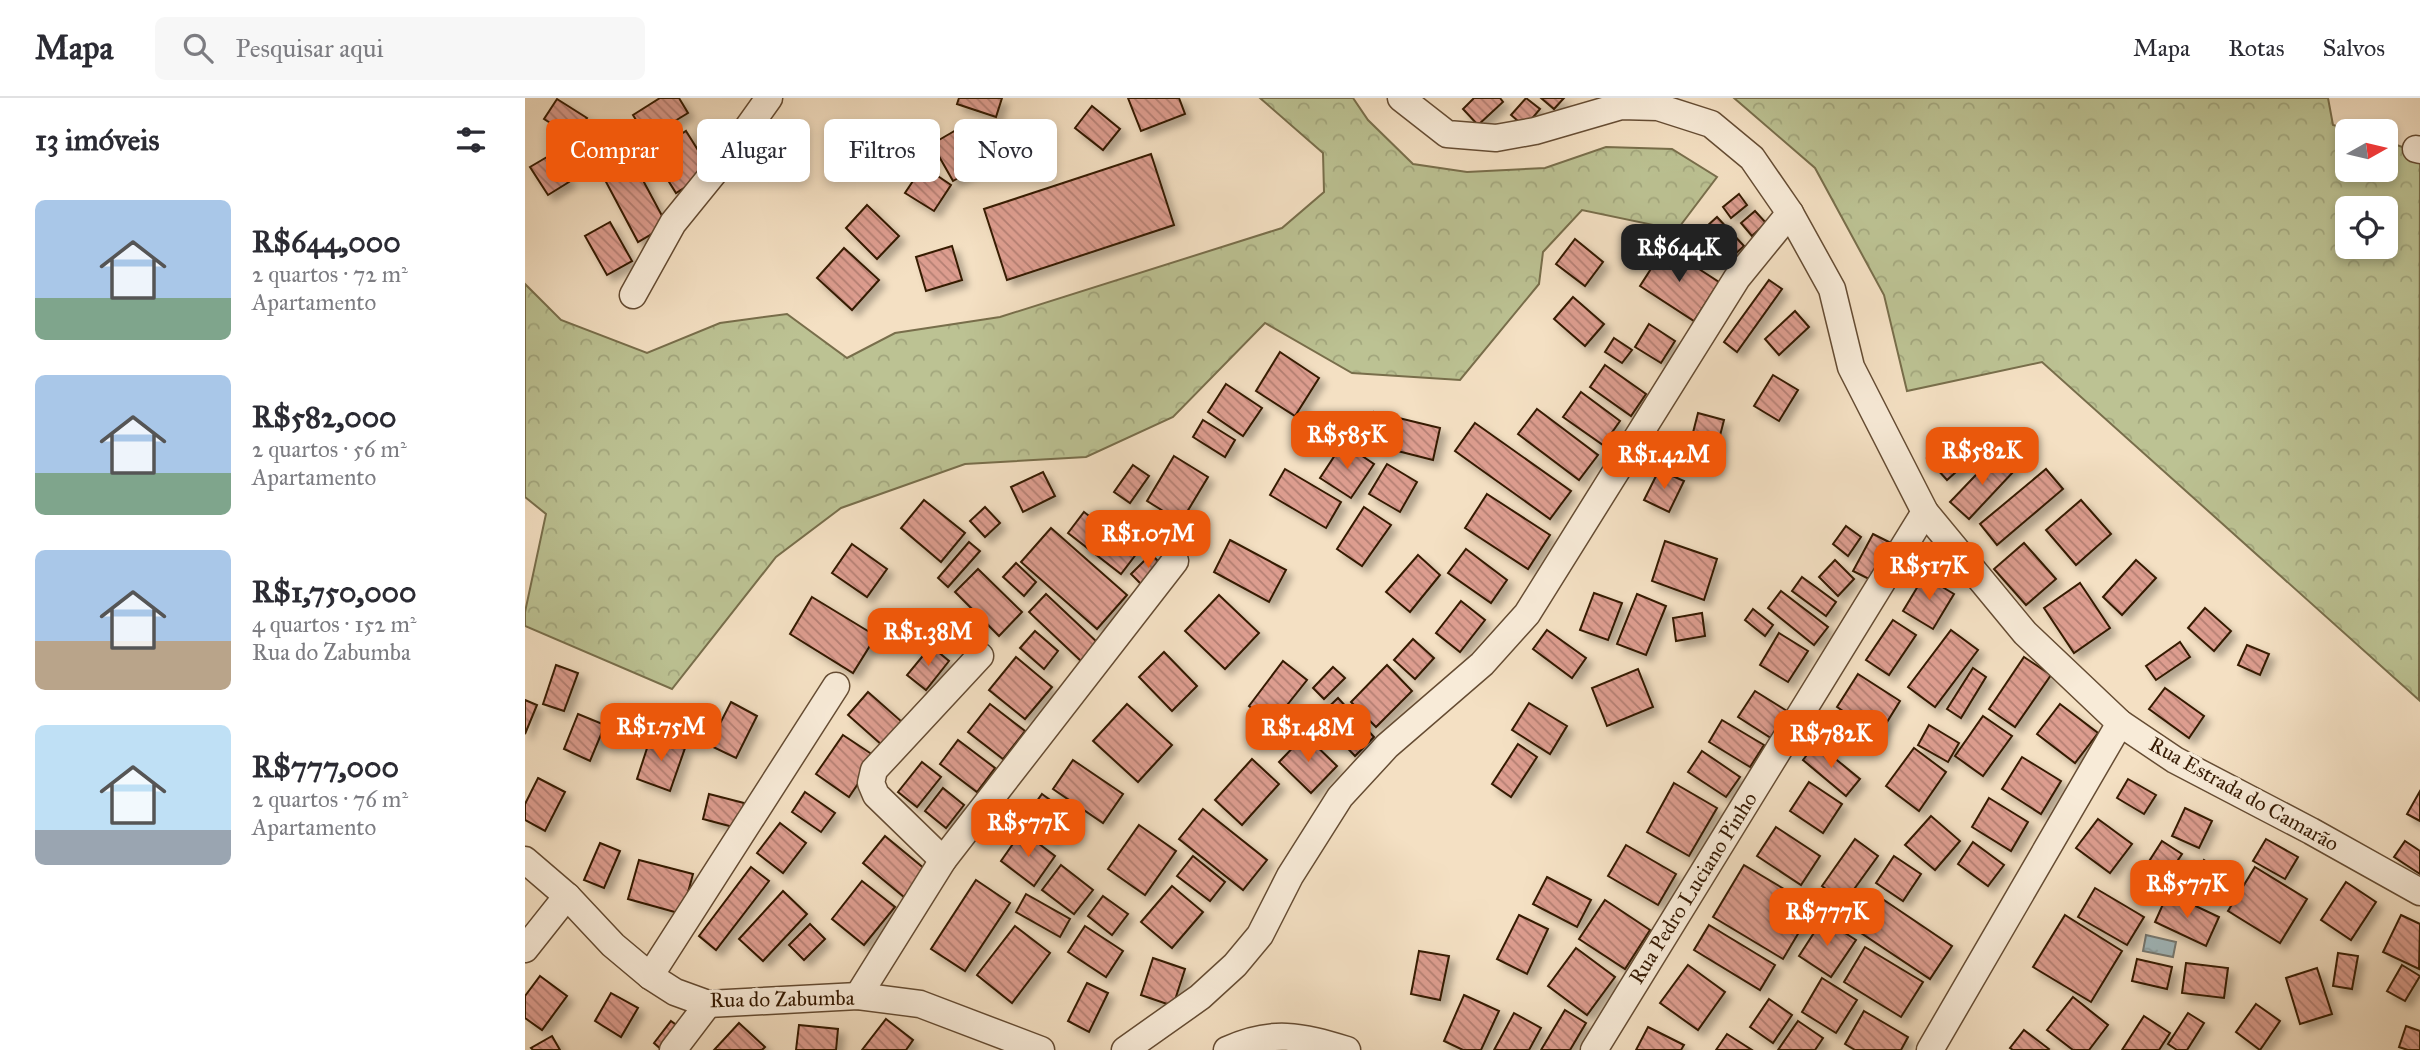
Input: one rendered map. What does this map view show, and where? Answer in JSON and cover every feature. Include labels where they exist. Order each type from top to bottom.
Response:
[{"type":"street","points":[[633,295],[673,223],[729,154],[769,98]]},
{"type":"street","name":"Rua Estrada do Camarão","points":[[1401,98],[1447,134],[1496,138],[1535,131],[1621,106],[1658,107],[1711,124],[1752,159],[1790,213],[1832,289],[1851,367],[1925,512],[2025,633],[2120,723],[2175,760],[2420,892]]},
{"type":"street","points":[[1125,1050],[1200,997],[1235,965],[1259,935],[1290,876],[1340,797],[1387,746],[1482,664],[1527,614],[1737,278],[1790,213]]},
{"type":"street","name":"Rua Pedro Luciano Pinho","points":[[1594,1050],[1925,512]]},
{"type":"street","points":[[858,996],[943,860],[1175,561]]},
{"type":"street","points":[[943,860],[876,794],[871,783],[874,769],[980,656]]},
{"type":"street","points":[[650,976],[836,686]]},
{"type":"street","points":[[1930,1050],[2120,723]]},
{"type":"street","name":"Rua do Zabumba","points":[[525,860],[567,896],[613,946],[675,992],[709,1004],[858,996],[921,1004],[1041,1050]]},
{"type":"street","points":[[525,949],[567,896]]},
{"type":"street","points":[[673,1050],[709,1004]]},
{"type":"street","points":[[1227,1050],[1244,1042],[1270,1036],[1307,1038],[1347,1050]]},
{"type":"green space","points":[[1260,98],[1353,98],[1368,120],[1413,164],[1467,172],[1545,168],[1606,147],[1672,149],[1717,177],[1677,230],[1582,210],[1543,252],[1539,284],[1460,380],[1352,373],[1265,323],[1173,417],[1086,457],[965,464],[841,508],[776,557],[672,689],[525,626],[525,612],[546,514],[525,497],[525,284],[561,320],[647,353],[720,323],[787,314],[847,358],[895,333],[1000,317],[1282,228],[1324,192],[1323,153]]},
{"type":"green space","points":[[1734,98],[2328,98],[2335,126],[2335,182],[2398,182],[2398,145],[2420,153],[2419,700],[2042,362],[1907,391],[1884,295],[1815,168]]},
{"type":"water","points":[[2146,935],[2176,942],[2173,957],[2143,951]]},
{"type":"building","points":[[660,98],[679,98],[688,113],[678,119],[635,119],[633,115]]},
{"type":"building","points":[[959,98],[1002,98],[996,117],[957,104]]},
{"type":"building","points":[[1128,98],[1179,98],[1185,114],[1141,131]]},
{"type":"building","points":[[1474,98],[1500,98],[1503,102],[1478,125],[1463,109]]},
{"type":"building","points":[[1526,98],[1540,109],[1525,127],[1511,115]]},
{"type":"building","points":[[1541,98],[1564,98],[1554,109]]},
{"type":"building","points":[[557,99],[587,118],[546,120],[544,119]]},
{"type":"building","points":[[1092,106],[1120,129],[1103,150],[1075,128]]},
{"type":"building","points":[[686,131],[697,149],[697,180],[676,193],[669,182],[683,182],[683,133]]},
{"type":"building","points":[[954,131],[953,181],[940,158],[940,139]]},
{"type":"building","points":[[1151,154],[1174,225],[1007,280],[984,209]]},
{"type":"building","points":[[546,158],[546,182],[569,182],[548,195],[530,167]]},
{"type":"building","points":[[940,178],[951,185],[934,211],[905,193],[912,182],[940,182]]},
{"type":"building","points":[[606,182],[644,182],[667,225],[638,242]]},
{"type":"building","points":[[1739,194],[1747,205],[1731,218],[1723,207]]},
{"type":"building","points":[[867,205],[899,236],[877,259],[846,228]]},
{"type":"building","points":[[1755,211],[1766,223],[1752,236],[1741,223]]},
{"type":"building","points":[[1717,217],[1744,246],[1723,265],[1696,236]]},
{"type":"building","points":[[610,222],[632,261],[607,275],[585,236]]},
{"type":"building","points":[[1575,239],[1603,262],[1585,286],[1556,264]]},
{"type":"building","points":[[952,246],[962,280],[926,291],[916,257]]},
{"type":"building","points":[[1665,247],[1719,282],[1694,321],[1640,286]]},
{"type":"building","points":[[844,248],[879,280],[852,310],[817,278]]},
{"type":"building","points":[[1769,280],[1782,289],[1737,352],[1724,342]]},
{"type":"building","points":[[1573,297],[1604,324],[1585,346],[1554,319]]},
{"type":"building","points":[[1795,311],[1809,327],[1779,355],[1765,339]]},
{"type":"building","points":[[1649,324],[1675,341],[1661,363],[1635,347]]},
{"type":"building","points":[[1614,338],[1632,350],[1622,363],[1605,352]]},
{"type":"building","points":[[1280,352],[1319,378],[1295,416],[1256,391]]},
{"type":"building","points":[[1605,365],[1646,394],[1631,416],[1590,387]]},
{"type":"building","points":[[1773,375],[1798,390],[1779,421],[1754,406]]},
{"type":"building","points":[[1226,384],[1262,408],[1243,436],[1208,412]]},
{"type":"building","points":[[1581,392],[1620,421],[1603,445],[1563,417]]},
{"type":"building","points":[[1537,409],[1598,455],[1579,480],[1518,434]]},
{"type":"building","points":[[1374,412],[1440,428],[1433,460],[1366,443]]},
{"type":"building","points":[[1698,413],[1724,420],[1713,463],[1687,456]]},
{"type":"building","points":[[1203,420],[1235,440],[1225,457],[1193,437]]},
{"type":"building","points":[[1475,423],[1571,491],[1550,519],[1455,451]]},
{"type":"building","points":[[1955,433],[1975,455],[1947,480],[1927,458]]},
{"type":"building","points":[[1343,443],[1374,464],[1351,498],[1320,478]]},
{"type":"building","points":[[1996,454],[2014,471],[1969,519],[1950,502]]},
{"type":"building","points":[[1174,456],[1208,477],[1181,522],[1147,501]]},
{"type":"building","points":[[1387,464],[1417,482],[1400,512],[1369,494]]},
{"type":"building","points":[[1133,465],[1149,476],[1130,503],[1114,492]]},
{"type":"building","points":[[1285,469],[1341,502],[1326,528],[1270,495]]},
{"type":"building","points":[[2046,469],[2063,489],[1997,545],[1980,524]]},
{"type":"building","points":[[1659,470],[1684,481],[1669,512],[1644,500]]},
{"type":"building","points":[[1043,472],[1055,496],[1023,512],[1011,487]]},
{"type":"building","points":[[1487,494],[1550,535],[1528,569],[1465,528]]},
{"type":"building","points":[[924,500],[965,533],[941,562],[901,528]]},
{"type":"building","points":[[2081,500],[2111,534],[2076,565],[2046,530]]},
{"type":"building","points":[[985,507],[1000,523],[985,537],[970,521]]},
{"type":"building","points":[[1364,507],[1391,525],[1362,566],[1337,549]]},
{"type":"building","points":[[1084,512],[1137,553],[1121,574],[1068,533]]},
{"type":"building","points":[[1846,526],[1861,537],[1848,556],[1833,544]]},
{"type":"building","points":[[1051,528],[1127,595],[1097,629],[1021,562]]},
{"type":"building","points":[[1873,534],[1891,543],[1871,580],[1853,571]]},
{"type":"building","points":[[1230,540],[1286,570],[1269,602],[1214,572]]},
{"type":"building","points":[[1665,541],[1717,559],[1704,600],[1652,581]]},
{"type":"building","points":[[969,542],[980,551],[948,587],[938,578]]},
{"type":"building","points":[[2024,543],[2056,579],[2026,605],[1994,569]]},
{"type":"building","points":[[852,544],[887,569],[867,597],[832,573]]},
{"type":"building","points":[[1466,549],[1507,580],[1491,603],[1448,573]]},
{"type":"building","points":[[1151,554],[1164,567],[1144,587],[1131,574]]},
{"type":"building","points":[[1418,555],[1440,575],[1410,612],[1386,592]]},
{"type":"building","points":[[1835,560],[1854,579],[1838,596],[1819,577]]},
{"type":"building","points":[[2136,560],[2156,578],[2122,615],[2103,597]]},
{"type":"building","points":[[1016,563],[1036,582],[1024,596],[1003,577]]},
{"type":"building","points":[[978,569],[1022,612],[999,636],[955,592]]},
{"type":"building","points":[[1924,576],[1954,594],[1933,629],[1903,611]]},
{"type":"building","points":[[1802,577],[1836,602],[1826,616],[1792,591]]},
{"type":"building","points":[[2080,583],[2110,628],[2074,653],[2044,608]]},
{"type":"building","points":[[1781,591],[1828,627],[1814,645],[1768,608]]},
{"type":"building","points":[[1594,593],[1622,603],[1608,640],[1580,630]]},
{"type":"building","points":[[1046,594],[1098,643],[1081,661],[1029,612]]},
{"type":"building","points":[[1637,594],[1666,606],[1646,655],[1617,644]]},
{"type":"building","points":[[1219,595],[1259,633],[1225,669],[1185,631]]},
{"type":"building","points":[[812,597],[876,636],[853,673],[790,634]]},
{"type":"building","points":[[1461,601],[1485,620],[1460,652],[1436,633]]},
{"type":"building","points":[[2205,608],[2231,631],[2214,651],[2188,628]]},
{"type":"building","points":[[1753,609],[1773,625],[1765,636],[1745,620]]},
{"type":"building","points":[[1702,613],[1705,636],[1676,641],[1673,618]]},
{"type":"building","points":[[1893,620],[1916,635],[1889,675],[1866,660]]},
{"type":"building","points":[[1547,630],[1586,658],[1572,678],[1533,649]]},
{"type":"building","points":[[1951,630],[1978,650],[1935,707],[1908,687]]},
{"type":"building","points":[[1035,631],[1058,651],[1044,669],[1020,648]]},
{"type":"building","points":[[1779,633],[1808,651],[1788,682],[1760,665]]},
{"type":"building","points":[[1413,639],[1434,658],[1415,679],[1394,660]]},
{"type":"building","points":[[2180,642],[2190,657],[2156,680],[2146,666]]},
{"type":"building","points":[[2247,645],[2269,654],[2260,675],[2238,665]]},
{"type":"building","points":[[931,646],[949,661],[926,690],[907,675]]},
{"type":"building","points":[[1164,652],[1197,686],[1172,711],[1139,677]]},
{"type":"building","points":[[1016,657],[1052,687],[1025,719],[989,690]]},
{"type":"building","points":[[2024,657],[2051,675],[2015,727],[1989,709]]},
{"type":"building","points":[[1283,661],[1307,680],[1272,724],[1249,706]]},
{"type":"building","points":[[556,665],[578,673],[564,711],[543,704]]},
{"type":"building","points":[[1387,665],[1412,691],[1376,727],[1351,702]]},
{"type":"building","points":[[1333,667],[1345,678],[1324,699],[1313,688]]},
{"type":"building","points":[[1973,668],[1986,677],[1961,718],[1947,709]]},
{"type":"building","points":[[1638,669],[1653,707],[1607,726],[1592,688]]},
{"type":"building","points":[[1858,674],[1900,701],[1879,735],[1837,707]]},
{"type":"building","points":[[2165,688],[2204,716],[2189,738],[2149,709]]},
{"type":"building","points":[[1755,691],[1787,711],[1771,738],[1738,717]]},
{"type":"building","points":[[868,692],[902,722],[882,745],[848,715]]},
{"type":"building","points":[[1338,698],[1374,737],[1355,756],[1318,717]]},
{"type":"building","points":[[525,700],[537,705],[525,734]]},
{"type":"building","points":[[731,702],[757,716],[736,758],[709,745]]},
{"type":"building","points":[[1529,703],[1567,726],[1550,754],[1512,730]]},
{"type":"building","points":[[990,704],[1025,731],[1003,759],[968,732]]},
{"type":"building","points":[[1127,704],[1172,745],[1138,782],[1093,741]]},
{"type":"building","points":[[2060,704],[2098,733],[2075,763],[2037,734]]},
{"type":"building","points":[[578,714],[605,725],[590,761],[564,749]]},
{"type":"building","points":[[1983,716],[2012,736],[1983,776],[1955,756]]},
{"type":"building","points":[[1722,720],[1764,745],[1750,767],[1709,742]]},
{"type":"building","points":[[1929,725],[1959,743],[1948,762],[1918,745]]},
{"type":"building","points":[[843,735],[876,757],[849,797],[816,774]]},
{"type":"building","points":[[1305,735],[1337,766],[1311,793],[1279,762]]},
{"type":"building","points":[[651,736],[685,748],[670,791],[637,779]]},
{"type":"building","points":[[958,740],[995,768],[977,792],[940,764]]},
{"type":"building","points":[[1816,743],[1860,779],[1846,796],[1803,760]]},
{"type":"building","points":[[1518,744],[1537,757],[1511,797],[1492,784]]},
{"type":"building","points":[[1914,748],[1946,772],[1919,811],[1886,786]]},
{"type":"building","points":[[1702,751],[1740,777],[1726,797],[1688,772]]},
{"type":"building","points":[[2022,757],[2061,781],[2041,814],[2002,789]]},
{"type":"building","points":[[1252,759],[1279,784],[1242,825],[1215,800]]},
{"type":"building","points":[[1073,760],[1123,794],[1103,823],[1053,789]]},
{"type":"building","points":[[922,762],[941,777],[917,807],[898,792]]},
{"type":"building","points":[[538,778],[565,792],[545,831],[525,820],[525,804]]},
{"type":"building","points":[[2128,779],[2156,795],[2144,814],[2117,798]]},
{"type":"building","points":[[1809,782],[1842,804],[1823,833],[1790,811]]},
{"type":"building","points":[[1674,783],[1717,808],[1689,856],[1647,832]]},
{"type":"building","points":[[943,788],[964,805],[946,828],[925,811]]},
{"type":"building","points":[[2420,791],[2420,821],[2407,814]]},
{"type":"building","points":[[805,792],[835,813],[821,832],[792,812]]},
{"type":"building","points":[[709,794],[744,803],[737,828],[703,819]]},
{"type":"building","points":[[1042,794],[1071,815],[1052,840],[1024,819]]},
{"type":"building","points":[[1989,798],[2028,822],[2011,851],[1972,827]]},
{"type":"building","points":[[2185,808],[2212,821],[2199,848],[2172,836]]},
{"type":"building","points":[[1203,809],[1267,860],[1243,890],[1179,839]]},
{"type":"building","points":[[1931,816],[1960,841],[1935,870],[1905,845]]},
{"type":"building","points":[[2098,819],[2132,844],[2110,873],[2076,848]]},
{"type":"building","points":[[780,823],[806,843],[783,873],[757,853]]},
{"type":"building","points":[[1139,825],[1176,851],[1145,895],[1108,869]]},
{"type":"building","points":[[1776,827],[1820,856],[1801,885],[1757,856]]},
{"type":"building","points":[[1022,831],[1055,856],[1034,886],[1001,861]]},
{"type":"building","points":[[885,836],[926,870],[904,897],[863,863]]},
{"type":"building","points":[[1855,839],[1878,856],[1844,903],[1822,886]]},
{"type":"building","points":[[2266,839],[2298,857],[2285,879],[2253,861]]},
{"type":"building","points":[[2162,841],[2182,854],[2158,890],[2139,877]]},
{"type":"building","points":[[2405,841],[2420,851],[2420,874],[2394,857]]},
{"type":"building","points":[[1973,842],[2004,865],[1988,886],[1958,864]]},
{"type":"building","points":[[600,843],[620,851],[604,888],[584,880]]},
{"type":"building","points":[[1626,845],[1676,874],[1658,905],[1608,876]]},
{"type":"building","points":[[1193,856],[1225,882],[1210,901],[1177,876]]},
{"type":"building","points":[[1894,856],[1921,874],[1903,901],[1876,883]]},
{"type":"building","points":[[639,860],[693,874],[682,914],[628,899]]},
{"type":"building","points":[[2204,860],[2224,873],[2209,896],[2189,883]]},
{"type":"building","points":[[1061,865],[1093,890],[1074,914],[1042,890]]},
{"type":"building","points":[[1744,865],[1814,907],[1783,959],[1713,917]]},
{"type":"building","points":[[751,867],[769,881],[716,950],[699,936]]},
{"type":"building","points":[[2255,867],[2307,899],[2280,943],[2228,911]]},
{"type":"building","points":[[1547,877],[1591,900],[1577,927],[1533,904]]},
{"type":"building","points":[[976,880],[1010,903],[965,971],[931,949]]},
{"type":"building","points":[[862,881],[895,907],[864,945],[832,919]]},
{"type":"building","points":[[2346,882],[2376,902],[2351,940],[2321,920]]},
{"type":"building","points":[[1172,886],[1203,912],[1172,948],[1141,922]]},
{"type":"building","points":[[2095,888],[2144,917],[2127,945],[2078,917]]},
{"type":"building","points":[[783,891],[807,914],[763,961],[739,939]]},
{"type":"building","points":[[2168,893],[2219,917],[2206,946],[2155,922]]},
{"type":"building","points":[[1026,894],[1070,919],[1060,937],[1016,912]]},
{"type":"building","points":[[1103,896],[1128,914],[1112,935],[1088,916]]},
{"type":"building","points":[[1878,896],[1952,946],[1930,979],[1855,929]]},
{"type":"building","points":[[1605,900],[1650,930],[1625,969],[1579,939]]},
{"type":"building","points":[[1519,915],[1548,929],[1527,974],[1497,959]]},
{"type":"building","points":[[2065,915],[2122,951],[2091,1002],[2033,967]]},
{"type":"building","points":[[2401,915],[2420,924],[2419,969],[2383,952]]},
{"type":"building","points":[[1823,919],[1856,940],[1831,977],[1799,956]]},
{"type":"building","points":[[810,924],[825,939],[804,960],[789,945]]},
{"type":"building","points":[[1709,925],[1775,965],[1760,990],[1694,950]]},
{"type":"building","points":[[1015,926],[1050,953],[1012,1003],[977,975]]},
{"type":"building","points":[[1085,926],[1123,951],[1106,977],[1068,952]]},
{"type":"building","points":[[1865,947],[1923,982],[1901,1017],[1844,982]]},
{"type":"building","points":[[1576,948],[1615,977],[1587,1015],[1548,986]]},
{"type":"building","points":[[1419,951],[1449,956],[1440,1000],[1411,994]]},
{"type":"building","points":[[2338,953],[2358,956],[2352,989],[2333,986]]},
{"type":"building","points":[[1153,958],[1185,969],[1173,1006],[1141,995]]},
{"type":"building","points":[[2137,959],[2172,967],[2167,989],[2132,981]]},
{"type":"building","points":[[2186,963],[2228,968],[2224,998],[2182,993]]},
{"type":"building","points":[[1688,965],[1725,992],[1698,1030],[1660,1003]]},
{"type":"building","points":[[2402,965],[2420,976],[2405,1001],[2387,991]]},
{"type":"building","points":[[2317,968],[2332,1014],[2300,1024],[2286,978]]},
{"type":"building","points":[[540,976],[567,996],[542,1030],[525,1018],[525,996]]},
{"type":"building","points":[[1822,978],[1857,1000],[1836,1033],[1802,1012]]},
{"type":"building","points":[[1087,983],[1108,993],[1089,1032],[1068,1021]]},
{"type":"building","points":[[611,993],[638,1008],[621,1037],[595,1021]]},
{"type":"building","points":[[1464,995],[1499,1011],[1481,1050],[1463,1050],[1444,1041]]},
{"type":"building","points":[[2073,997],[2108,1025],[2089,1050],[2073,1050],[2047,1030]]},
{"type":"building","points":[[1769,999],[1792,1015],[1773,1043],[1750,1027]]},
{"type":"building","points":[[2256,1004],[2280,1021],[2260,1050],[2236,1032]]},
{"type":"building","points":[[1565,1010],[1586,1023],[1570,1050],[1541,1050]]},
{"type":"building","points":[[1864,1011],[1908,1037],[1901,1050],[1855,1050],[1845,1044]]},
{"type":"building","points":[[1514,1013],[1541,1028],[1529,1050],[1494,1050]]},
{"type":"building","points":[[2188,1013],[2204,1023],[2187,1050],[2177,1050],[2168,1044]]},
{"type":"building","points":[[2144,1016],[2170,1033],[2159,1050],[2122,1050]]},
{"type":"building","points":[[886,1019],[913,1040],[906,1050],[862,1050]]},
{"type":"building","points":[[671,1021],[682,1029],[662,1050],[654,1043]]},
{"type":"building","points":[[1798,1021],[1823,1038],[1815,1050],[1778,1050]]},
{"type":"building","points":[[739,1023],[765,1047],[762,1050],[714,1050]]},
{"type":"building","points":[[799,1025],[838,1029],[836,1050],[796,1050]]},
{"type":"building","points":[[2406,1026],[2420,1031],[2420,1050],[2399,1047]]},
{"type":"building","points":[[1648,1027],[1684,1045],[1681,1050],[1636,1050]]},
{"type":"building","points":[[2024,1030],[2049,1049],[2010,1048]]},
{"type":"building","points":[[1727,1034],[1752,1050],[1716,1050]]},
{"type":"building","points":[[552,1036],[560,1050],[531,1048]]}]
